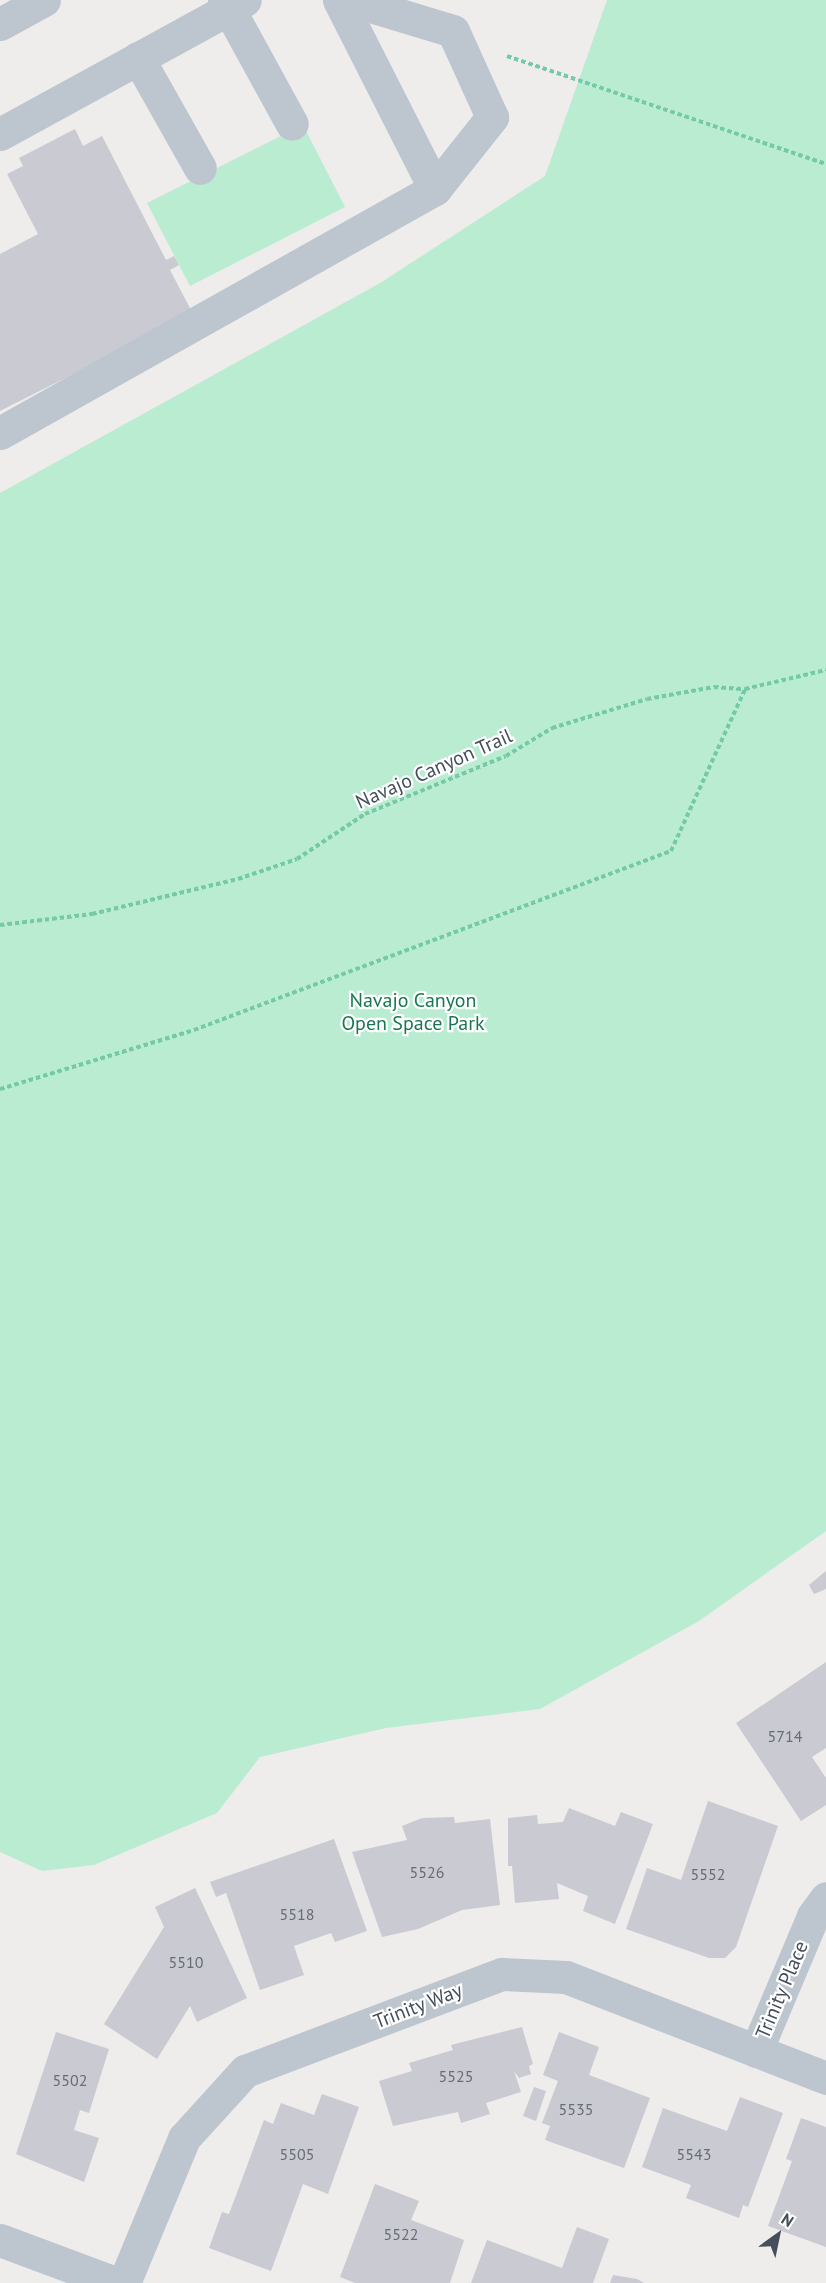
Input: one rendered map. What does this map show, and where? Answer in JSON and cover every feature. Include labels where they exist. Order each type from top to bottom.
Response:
[{"type":"street","points":[[0,24],[44,0]]},
{"type":"street","points":[[339,0],[435,189]]},
{"type":"street","points":[[0,433],[435,189],[492,117],[453,31],[350,0]]},
{"type":"street","points":[[0,134],[233,3],[292,124]]},
{"type":"street","points":[[138,58],[200,168]]},
{"type":"street","name":"Trinity Place","points":[[756,2051],[813,1916],[826,1898]]},
{"type":"street","name":"Trinity Way","points":[[124,2283],[184,2138],[245,2071],[502,1974],[566,1977],[826,2078]]},
{"type":"street","points":[[0,2240],[115,2283]]},
{"type":"path","points":[[507,56],[826,164]]},
{"type":"path","name":"Navajo Canyon Trail","points":[[0,925],[92,914],[238,879],[297,859],[365,814],[506,756],[552,728],[647,699],[714,687],[745,689],[826,670]]},
{"type":"path","points":[[0,1089],[194,1030],[671,851],[745,689]]},
{"type":"green space","name":"Navajo Canyon Open Space Park","points":[[607,0],[826,0],[826,1531],[699,1621],[540,1709],[386,1728],[260,1757],[217,1813],[94,1865],[42,1871],[0,1852],[0,493],[380,283],[545,176]]},
{"type":"green space","points":[[303,125],[345,207],[190,286],[147,203]]},
{"type":"building","points":[[75,129],[83,146],[102,136],[166,260],[174,256],[179,265],[170,270],[191,310],[204,308],[0,411],[0,254],[38,234],[7,174],[23,166],[19,158]]},
{"type":"building","points":[[826,1571],[826,1589],[814,1594],[809,1585]]},
{"type":"building","points":[[826,1662],[826,1748],[812,1757],[826,1778],[826,1805],[801,1821],[736,1723]]},
{"type":"building","points":[[708,1801],[778,1826],[736,1947],[725,1958],[709,1958],[626,1929],[647,1868],[681,1880]]},
{"type":"building","points":[[569,1808],[615,1826],[621,1812],[653,1824],[615,1924],[583,1911],[588,1896],[557,1883],[559,1899],[515,1903],[512,1866],[508,1866],[508,1818],[537,1815],[538,1824],[563,1822]]},
{"type":"building","points":[[454,1817],[455,1823],[490,1819],[500,1905],[462,1910],[418,1929],[382,1937],[352,1852],[407,1840],[402,1826],[422,1818]]},
{"type":"building","points":[[334,1839],[367,1931],[335,1942],[331,1933],[294,1946],[304,1975],[260,1990],[226,1893],[216,1897],[210,1882]]},
{"type":"building","points":[[195,1888],[247,1998],[197,2022],[190,2006],[157,2059],[104,2024],[164,1927],[155,1907]]},
{"type":"building","points":[[522,2027],[533,2064],[529,2066],[531,2074],[519,2078],[514,2071],[521,2092],[486,2103],[490,2114],[461,2123],[458,2112],[393,2126],[379,2081],[412,2071],[409,2063],[453,2050],[451,2045]]},
{"type":"building","points":[[56,2032],[109,2049],[89,2113],[80,2110],[74,2130],[99,2138],[84,2182],[16,2154]]},
{"type":"building","points":[[559,2032],[599,2047],[589,2075],[650,2098],[624,2168],[545,2140],[550,2126],[542,2123],[558,2081],[543,2075]]},
{"type":"building","points":[[534,2087],[546,2091],[536,2121],[523,2116]]},
{"type":"building","points":[[322,2094],[359,2107],[328,2194],[303,2184],[271,2271],[209,2248],[222,2212],[229,2214],[264,2120],[273,2124],[281,2103],[314,2115]]},
{"type":"building","points":[[740,2097],[783,2113],[748,2207],[743,2205],[739,2218],[686,2198],[691,2185],[642,2167],[663,2108],[727,2131]]},
{"type":"building","points":[[801,2118],[826,2127],[826,2247],[768,2226],[792,2161],[786,2159]]},
{"type":"building","points":[[375,2184],[419,2201],[411,2220],[464,2240],[450,2283],[355,2283],[340,2277]]},
{"type":"building","points":[[577,2227],[609,2239],[593,2283],[471,2283],[487,2240],[562,2268]]},
{"type":"building","points":[[613,2275],[637,2279],[644,2283],[610,2283]]}]
